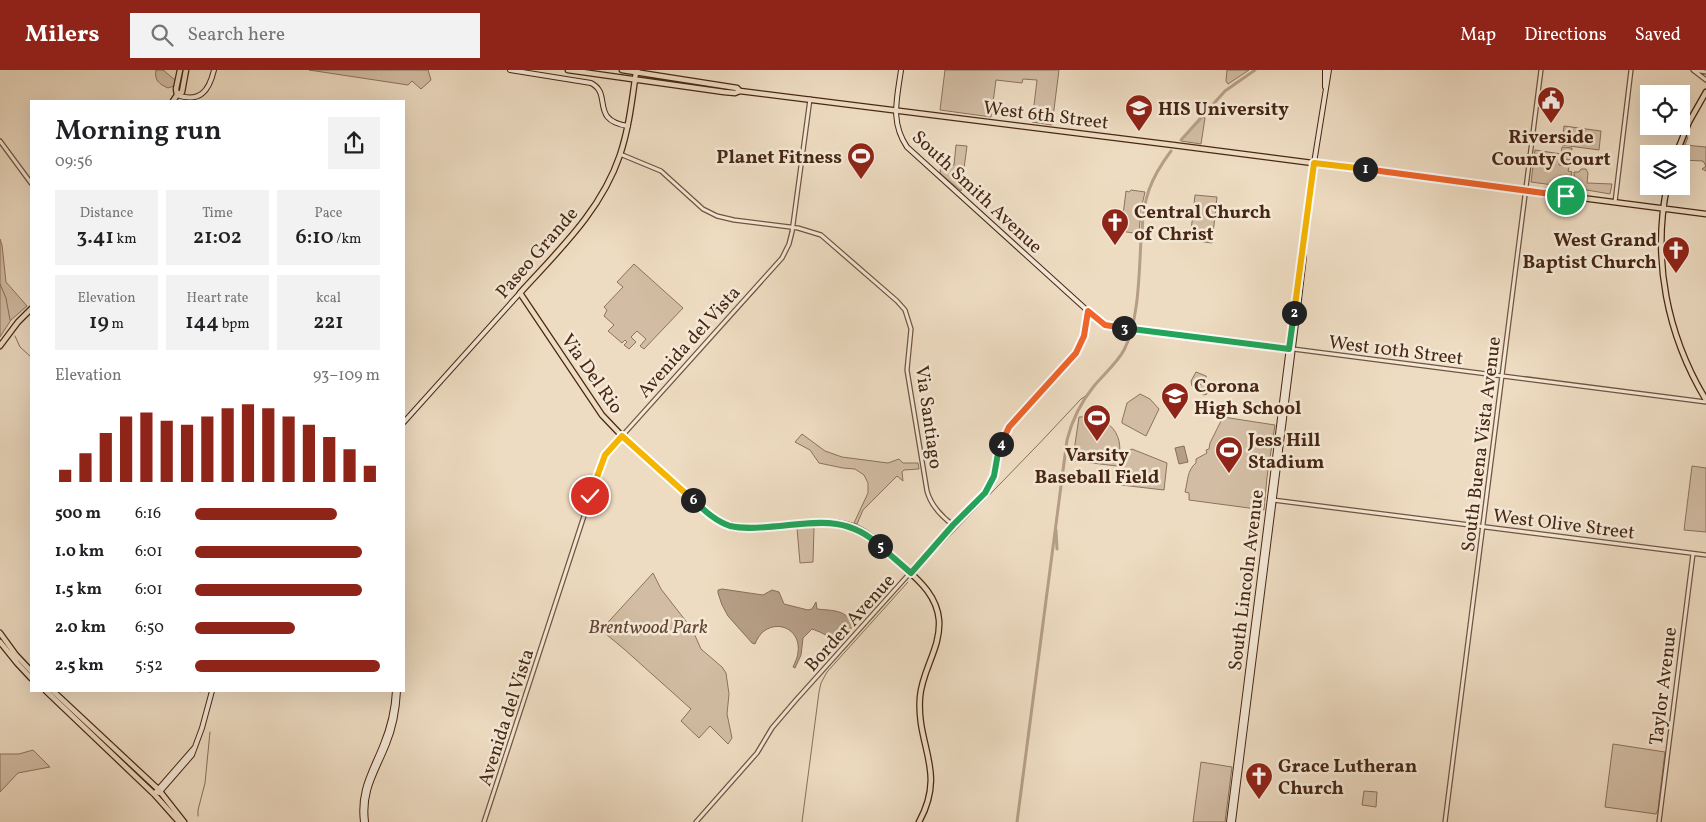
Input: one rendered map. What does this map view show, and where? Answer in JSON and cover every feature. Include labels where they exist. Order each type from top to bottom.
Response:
[{"type":"main road","points":[[177,94],[176,89],[180,70]]},
{"type":"main road","points":[[174,100],[177,94],[182,92],[186,70]]},
{"type":"main road","points":[[177,94],[190,98],[200,96],[208,88],[214,70]]},
{"type":"main road","points":[[510,70],[590,83],[597,87],[606,117],[617,125],[628,126]]},
{"type":"main road","name":"West 6th Street","points":[[568,70],[725,92],[735,93],[740,91],[810,99],[1173,144],[1706,214]]},
{"type":"main road","name":"West 6th Street","points":[[622,70],[737,88],[740,91]]},
{"type":"main road","name":"South Smith Avenue","points":[[901,70],[896,110],[898,129],[907,148],[1088,311]]},
{"type":"main road","name":"South Lincoln Avenue","points":[[1325,70],[1325,89]]},
{"type":"main road","name":"South Lincoln Avenue","points":[[1229,822],[1304,257],[1314,163],[1329,70]]},
{"type":"main road","name":"Paseo Grande","points":[[405,421],[577,231],[590,213],[607,185],[620,154],[628,126],[636,71]]},
{"type":"main road","points":[[1679,145],[1688,122],[1706,92]]},
{"type":"main road","points":[[1665,195],[1661,256],[1668,309],[1682,353],[1706,401]]},
{"type":"main road","name":"Via Del Rio","points":[[520,293],[597,409],[622,436],[706,511],[722,522],[750,529],[831,523],[846,525],[868,535],[911,573],[931,595],[939,620],[938,639],[925,671],[920,696],[921,722],[932,782],[926,809],[919,822]]},
{"type":"main road","points":[[0,346],[18,322],[30,310]]},
{"type":"main road","name":"West 10th Street","points":[[1088,311],[1105,325],[1291,349]]},
{"type":"main road","name":"South Lincoln Avenue","points":[[1233,822],[1271,499]]},
{"type":"main road","points":[[0,633],[30,670]]},
{"type":"main road","points":[[0,642],[30,677]]},
{"type":"main road","points":[[47,692],[155,795],[179,822]]},
{"type":"main road","points":[[54,692],[159,791],[184,822]]},
{"type":"main road","points":[[155,795],[189,760],[202,728],[212,692]]},
{"type":"main road","points":[[364,822],[369,782],[391,732],[396,711],[397,692]]},
{"type":"main road","points":[[82,726],[94,733],[108,746],[112,746]]},
{"type":"street","name":"South Buena Vista Avenue","points":[[1445,822],[1541,70]]},
{"type":"street","points":[[1615,202],[1632,70]]},
{"type":"street","points":[[1693,70],[1706,72]]},
{"type":"street","points":[[1693,70],[1706,80]]},
{"type":"street","name":"Avenida del Vista","points":[[484,822],[605,455],[782,258],[790,244],[810,99]]},
{"type":"street","points":[[0,141],[30,182]]},
{"type":"street","name":"Via Santiago","points":[[620,154],[661,171],[712,214],[734,220],[817,232],[894,298],[905,310],[912,329],[907,370],[927,491],[933,506],[953,525]]},
{"type":"street","name":"Border Avenue","points":[[696,822],[757,753],[772,728],[953,525],[985,493],[994,476],[1000,445],[1009,427],[1076,353],[1084,336],[1088,311]]},
{"type":"street","name":"West 10th Street","points":[[1291,349],[1706,401]]},
{"type":"street","name":"West Olive Street","points":[[1271,499],[1706,555]]},
{"type":"street","name":"Taylor Avenue","points":[[1659,822],[1693,554]]},
{"type":"green space","points":[[156,70],[163,70],[175,80],[174,86],[168,88],[160,83],[156,76]]},
{"type":"green space","points":[[309,70],[428,70],[431,80],[421,89],[412,81],[408,85]]},
{"type":"green space","points":[[945,70],[1059,70],[1052,125],[1032,122],[1037,80],[1023,79],[1022,83],[996,80],[991,117],[940,110]]},
{"type":"green space","points":[[1227,70],[1249,70],[1228,84],[1226,81]]},
{"type":"green space","points":[[1203,117],[1205,118],[1201,144],[1181,141]]},
{"type":"green space","points":[[1564,126],[1601,131],[1599,150],[1562,145]]},
{"type":"green space","points":[[956,145],[967,146],[961,191],[940,173],[941,164],[954,165]]},
{"type":"green space","points":[[1690,145],[1706,147],[1706,166],[1703,161],[1690,160]]},
{"type":"green space","points":[[1562,147],[1572,148],[1570,160],[1560,159],[1559,165],[1569,167],[1568,171],[1572,172],[1568,187],[1531,182],[1535,150],[1561,154]]},
{"type":"green space","points":[[1581,169],[1586,169],[1588,173],[1587,183],[1612,184],[1610,194],[1575,188],[1574,172],[1579,172]]},
{"type":"green space","points":[[1131,190],[1145,192],[1141,209],[1139,234],[1121,231],[1126,191],[1129,192]]},
{"type":"green space","points":[[1195,195],[1217,197],[1212,243],[1190,240]]},
{"type":"green space","points":[[0,239],[6,282],[27,306],[11,320],[0,337]]},
{"type":"green space","points":[[634,264],[683,308],[644,349],[640,346],[646,339],[637,331],[631,337],[636,342],[629,349],[624,345],[627,342],[625,340],[622,343],[608,331],[614,325],[604,316],[607,310],[604,307],[623,287],[617,282]]},
{"type":"green space","points":[[1196,372],[1206,376],[1206,381],[1192,386],[1191,381]]},
{"type":"green space","points":[[1208,382],[1212,385],[1207,394],[1204,395],[1194,390],[1193,387]]},
{"type":"green space","points":[[1140,394],[1150,399],[1159,409],[1146,436],[1122,423],[1127,403]]},
{"type":"green space","name":"Varsity Baseball Field","points":[[1079,417],[1099,419],[1113,429],[1118,436],[1120,445],[1117,466],[1075,461],[1073,458]]},
{"type":"green space","name":"Jess Hill Stadium","points":[[1223,417],[1275,425],[1264,510],[1189,500],[1189,493],[1185,492],[1188,476],[1196,463],[1196,459],[1207,453],[1206,450],[1209,449]]},
{"type":"green space","points":[[802,434],[825,451],[842,457],[888,463],[899,459],[903,463],[918,463],[919,469],[904,470],[902,472],[903,481],[897,476],[863,510],[857,524],[854,523],[868,493],[868,483],[864,475],[855,469],[819,463],[810,450],[795,442]]},
{"type":"green space","points":[[1132,449],[1167,463],[1164,490],[1121,485],[1122,472],[1128,451]]},
{"type":"green space","points":[[1692,466],[1706,468],[1706,532],[1684,530]]},
{"type":"green space","points":[[814,527],[813,562],[800,563],[797,528]]},
{"type":"green space","name":"Brentwood Park","points":[[653,573],[661,589],[692,629],[701,649],[722,667],[726,673],[729,694],[727,714],[732,738],[728,744],[710,726],[699,738],[681,721],[691,709],[601,630]]},
{"type":"green space","points":[[1613,744],[1665,752],[1656,814],[1605,807]]},
{"type":"green space","points":[[33,750],[50,767],[18,773],[0,792],[0,754],[19,754]]},
{"type":"green space","points":[[1201,762],[1232,767],[1225,822],[1193,822]]},
{"type":"green space","points":[[1364,791],[1377,792],[1376,807],[1362,805]]},
{"type":"shaded area","points":[[1184,446],[1188,462],[1179,464],[1175,448]]},
{"type":"shaded area","points":[[718,590],[763,595],[772,590],[779,592],[784,604],[808,610],[812,609],[816,602],[817,609],[842,613],[855,624],[840,641],[812,629],[803,638],[801,655],[795,668],[793,667],[798,656],[798,645],[793,633],[777,626],[764,631],[755,644],[752,643],[728,616],[718,593]]},
{"type":"waterway","points":[[1181,140],[1225,91],[1255,70]]},
{"type":"waterway","points":[[1142,233],[1144,210],[1149,190],[1171,151]]},
{"type":"waterway","points":[[1017,822],[1067,440],[1074,418],[1085,398],[1118,359],[1129,338],[1137,297],[1141,240]]},
{"type":"waterway","points":[[0,284],[6,298],[10,320]]},
{"type":"waterway","points":[[15,336],[20,347],[30,356]]},
{"type":"waterway","points":[[919,569],[1081,399],[1087,395]]},
{"type":"waterway","points":[[1056,530],[1057,549]]},
{"type":"waterway","points":[[802,822],[821,683],[827,672],[908,582]]},
{"type":"waterway","points":[[198,816],[205,783],[210,732]]},
{"type":"place","name":"Riverside County Court","points":[[1551,124]]},
{"type":"place","name":"HIS University","points":[[1139,132]]},
{"type":"place","name":"Planet Fitness","points":[[861,180]]},
{"type":"place","name":"Central Church of Christ","points":[[1115,246]]},
{"type":"place","name":"West Grand Baptist Church","points":[[1676,274]]},
{"type":"place","name":"Corona High School","points":[[1175,420]]},
{"type":"place","name":"Varsity Baseball Field","points":[[1097,442]]},
{"type":"place","name":"Jess Hill Stadium","points":[[1229,474]]},
{"type":"place","name":"Grace Lutheran Church","points":[[1259,800]]},
{"type":"route","points":[[590,496],[605,455],[622,436],[711,516],[730,526],[750,529],[831,523],[846,525],[868,535],[911,573],[953,525],[985,493],[994,476],[1000,445],[1009,427],[1076,353],[1084,336],[1088,311],[1105,325],[1289,349],[1314,163],[1566,196]]}]
